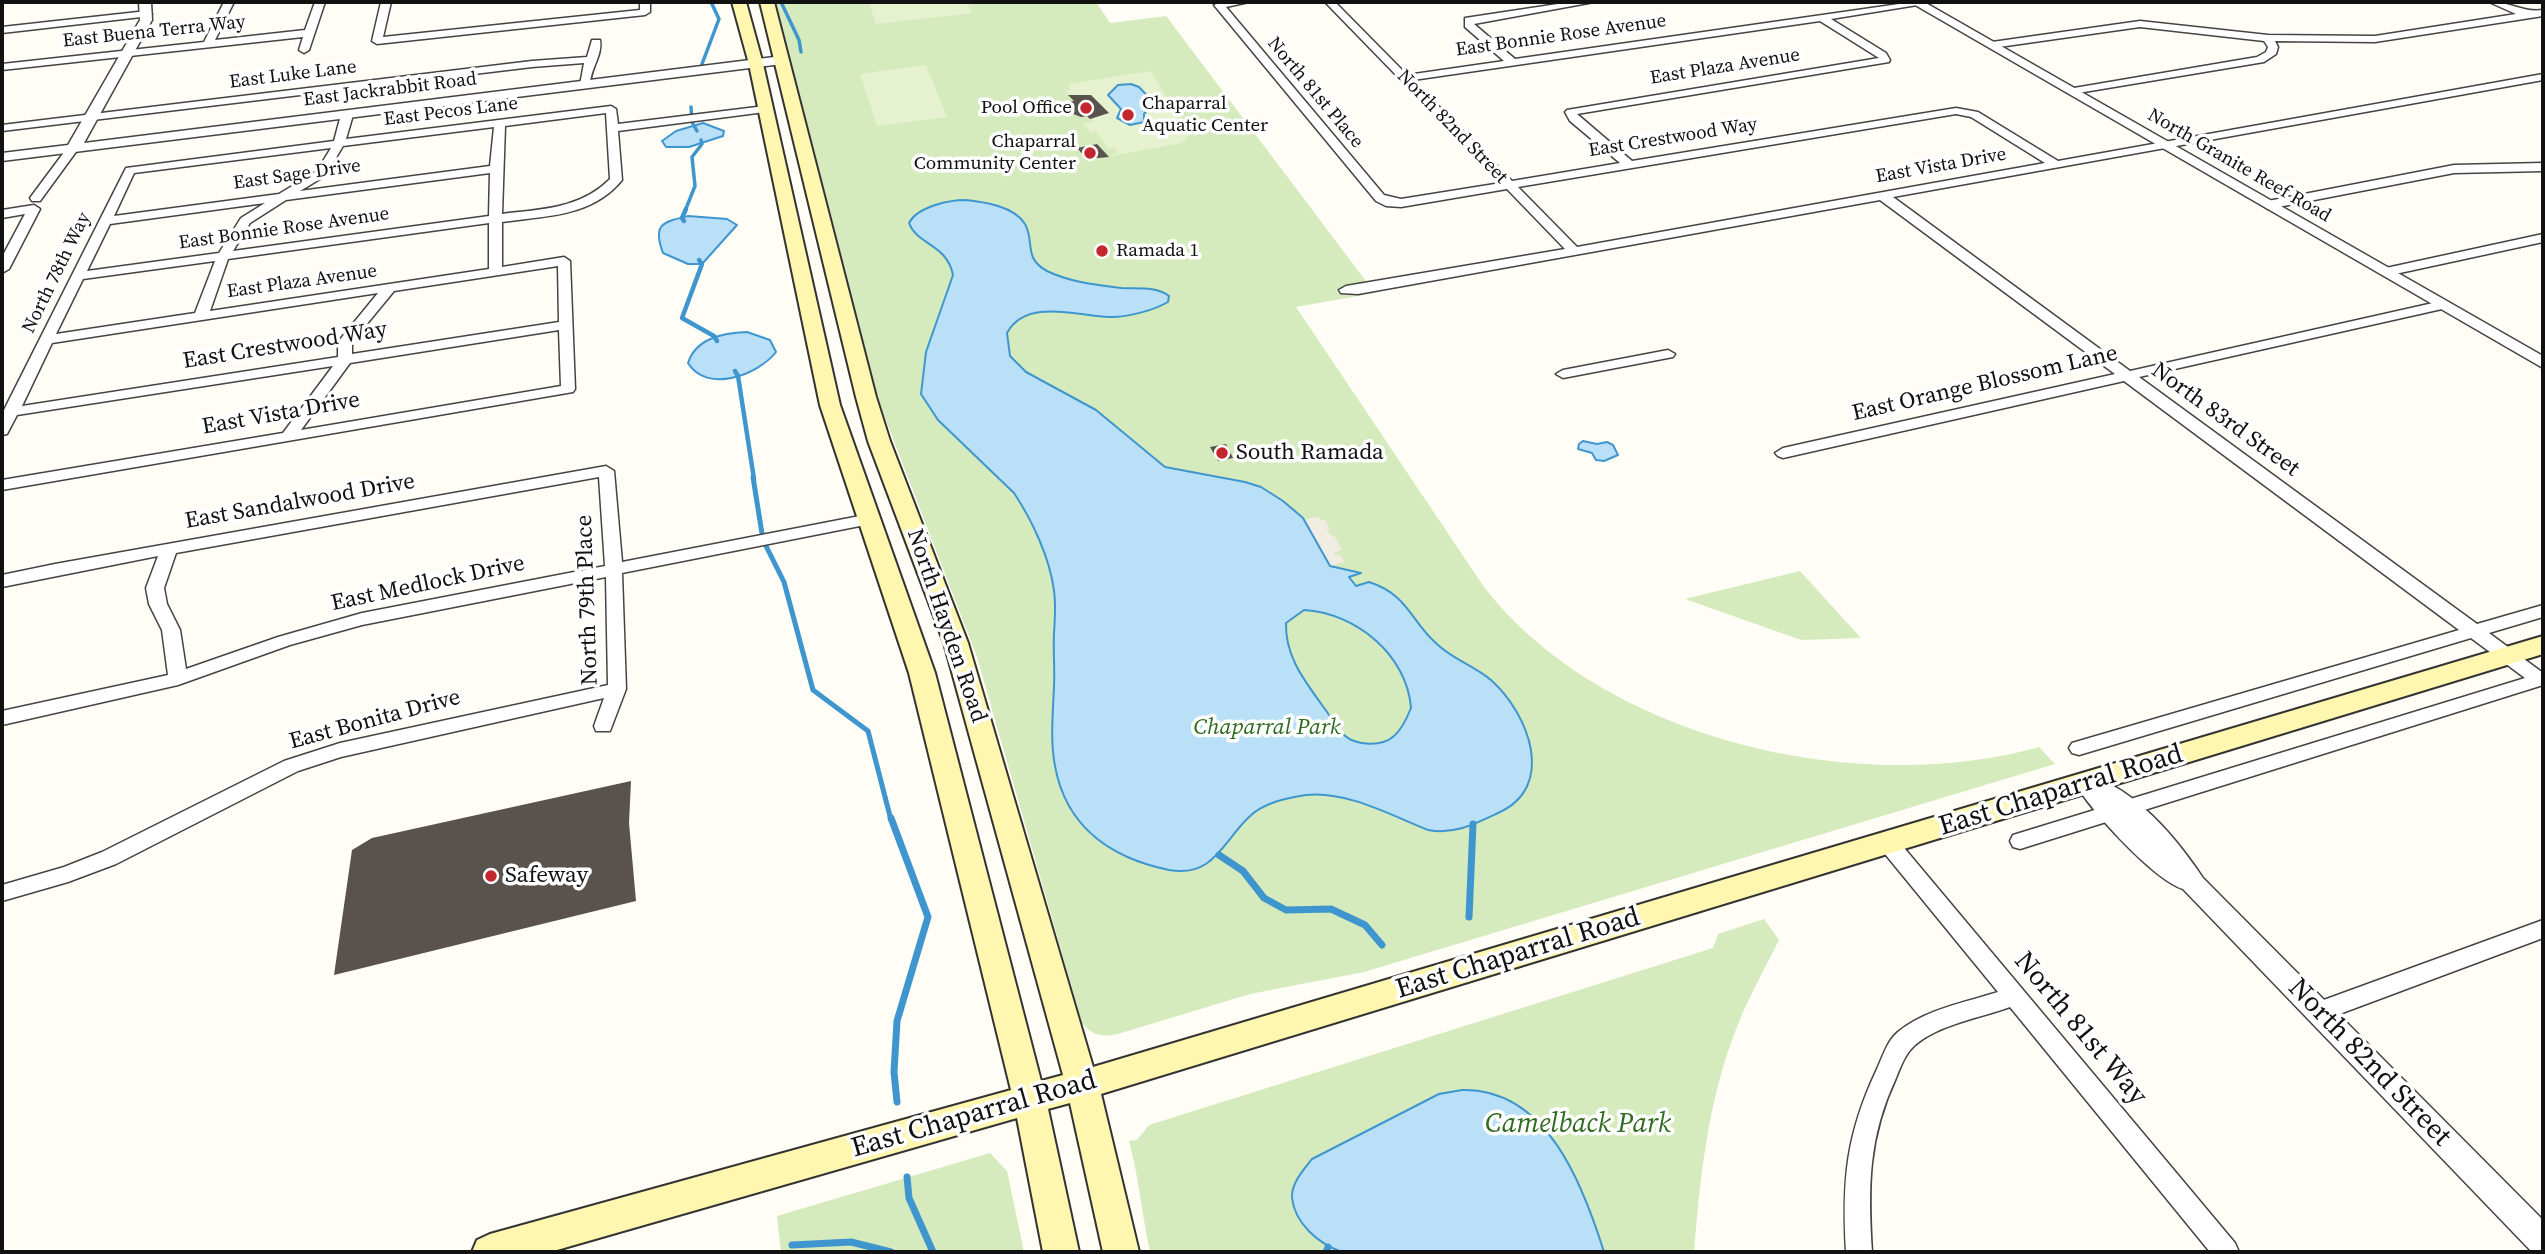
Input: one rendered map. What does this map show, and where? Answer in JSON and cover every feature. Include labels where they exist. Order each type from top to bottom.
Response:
[{"type":"main road","name":"North Hayden Road","points":[[739,2],[769,62],[879,441],[956,643],[1082,1085],[1121,1252]]},
{"type":"main road","name":"North Hayden Road","points":[[767,2],[769,62],[765,107],[830,405],[922,673],[979,891],[1042,1152],[1061,1252]]},
{"type":"main road","name":"East Chaparral Road","points":[[490,1252],[1082,1085],[2543,645]]},
{"type":"street","points":[[208,44],[228,2]]},
{"type":"street","points":[[304,50],[320,2]]},
{"type":"street","points":[[386,2],[377,41],[645,7]]},
{"type":"street","name":"North 81st Place","points":[[1244,2],[1219,5],[1386,202]]},
{"type":"street","name":"North 82nd Street","points":[[1330,2],[1574,251]]},
{"type":"street","points":[[1512,62],[1469,25],[1468,20],[1590,2]]},
{"type":"street","name":"East Bonnie Rose Avenue","points":[[1405,78],[1922,2]]},
{"type":"street","name":"North Granite Reef Road","points":[[1922,2],[2072,92],[2543,363]]},
{"type":"street","points":[[2494,2],[2543,22]]},
{"type":"street","points":[[2,30],[146,8],[146,20],[129,52],[93,117],[35,204],[2,269]]},
{"type":"street","points":[[1992,45],[2140,24],[2268,38],[2375,39],[2543,13]]},
{"type":"street","name":"East Plaza Avenue","points":[[1629,165],[1574,119],[1572,112],[1885,61],[1882,55],[1822,18]]},
{"type":"street","name":"East Buena Terra Way","points":[[2,67],[310,33]]},
{"type":"street","points":[[2072,92],[2260,60],[2272,54],[2273,47],[2268,38]]},
{"type":"street","points":[[585,85],[584,70],[596,50],[596,42]]},
{"type":"street","points":[[461,73],[464,58]]},
{"type":"street","name":"East Luke Lane","points":[[2,128],[589,60]]},
{"type":"street","name":"East Jackrabbit Road","points":[[2,157],[769,62]]},
{"type":"street","points":[[326,89],[331,74]]},
{"type":"street","name":"East Vista Drive","points":[[1346,290],[1358,290],[2543,77]]},
{"type":"street","points":[[183,106],[192,90]]},
{"type":"street","points":[[613,126],[765,107]]},
{"type":"street","name":"East Pecos Lane","points":[[130,170],[611,109],[613,126]]},
{"type":"street","name":"East Crestwood Way","points":[[1386,202],[1401,203],[1508,186],[1956,111],[1967,111],[2055,164]]},
{"type":"street","points":[[201,316],[223,256],[245,221],[321,173],[339,144],[347,115]]},
{"type":"street","points":[[2,128],[10,117]]},
{"type":"street","points":[[495,272],[496,169],[500,123]]},
{"type":"street","name":"East Bonnie Rose Avenue","points":[[77,276],[575,208],[603,193],[616,180],[613,126]]},
{"type":"street","points":[[2268,205],[2454,169],[2543,167]]},
{"type":"street","name":"East Sage Drive","points":[[103,221],[496,169]]},
{"type":"street","name":"North 78th Way","points":[[2,431],[130,170]]},
{"type":"street","name":"North 83rd Street","points":[[1883,196],[2542,680]]},
{"type":"street","points":[[2,214],[35,204]]},
{"type":"street","points":[[2386,272],[2543,238]]},
{"type":"street","name":"East Plaza Avenue","points":[[46,340],[564,261],[567,325]]},
{"type":"street","points":[[289,435],[345,360],[345,342],[389,289]]},
{"type":"street","name":"East Orange Blossom Lane","points":[[1783,453],[2442,305]]},
{"type":"street","name":"East Crestwood Way","points":[[10,412],[567,325]]},
{"type":"street","name":"East Vista Drive","points":[[2,485],[568,389],[567,325]]},
{"type":"street","points":[[1563,374],[1668,354]]},
{"type":"street","name":"East Sandalwood Drive","points":[[2,581],[55,569],[606,471]]},
{"type":"street","name":"North 79th Place","points":[[603,726],[617,689],[614,570],[606,471]]},
{"type":"street","name":"East Medlock Drive","points":[[2,718],[178,679],[326,628],[870,519]]},
{"type":"street","points":[[169,549],[155,588],[158,604],[172,630],[178,679]]},
{"type":"street","points":[[2079,748],[2543,611]]},
{"type":"street","points":[[2020,841],[2542,680]]},
{"type":"street","name":"East Bonita Drive","points":[[2,893],[68,874],[109,858],[291,766],[341,750],[617,689]]},
{"type":"street","name":"North 82nd Street","points":[[2087,783],[2119,810],[2161,864],[2194,885],[2543,1241]]},
{"type":"street","name":"North 81st Way","points":[[1888,843],[2226,1252]]},
{"type":"street","points":[[2318,1012],[2543,929]]},
{"type":"street","points":[[1859,1252],[1856,1172],[1861,1136],[1876,1093],[1898,1050],[1907,1038],[1921,1029],[2015,996]]},
{"type":"green space","name":"Chaparral Park","points":[[776,2],[1096,2],[1110,23],[1166,16],[1375,293],[1296,307],[1484,587],[1534,640],[1595,684],[1664,718],[1738,744],[1815,759],[1893,765],[1968,761],[2039,747],[2055,764],[1364,972],[1250,994],[1118,1034],[1102,1035],[1090,1031],[1082,1023],[977,657],[880,405]]},
{"type":"green space","points":[[869,2],[967,2],[972,13],[876,24]]},
{"type":"green space","points":[[926,65],[947,117],[877,126],[860,74]]},
{"type":"green space","name":"Chaparral Aquatic Center","points":[[1151,71],[1189,135],[1182,143],[1106,157],[1118,152],[1115,148],[1109,149],[1096,132],[1091,133],[1083,124],[1094,121],[1065,91],[1071,90],[1068,84]]},
{"type":"green space","points":[[1800,571],[1861,638],[1801,640],[1685,599]]},
{"type":"green space","name":"Camelback Park","points":[[1764,919],[1779,940],[1740,1020],[1718,1086],[1702,1168],[1694,1252],[1150,1252],[1129,1141],[1137,1140],[1149,1125],[1713,948],[1718,934]]},
{"type":"green space","points":[[990,1153],[1007,1171],[1024,1252],[781,1252],[777,1216]]},
{"type":"shaded area","points":[[1319,517],[1325,520],[1330,529],[1326,531],[1336,538],[1342,550],[1334,553],[1335,556],[1340,555],[1344,562],[1330,566],[1304,520]]},
{"type":"water","points":[[1131,84],[1139,87],[1154,103],[1144,114],[1144,122],[1130,125],[1117,118],[1121,109],[1108,95],[1118,85]]},
{"type":"water","points":[[703,123],[724,131],[723,136],[689,147],[666,147],[662,141],[676,131]]},
{"type":"water","points":[[959,200],[998,206],[1014,213],[1025,224],[1035,261],[1047,271],[1083,282],[1152,289],[1169,296],[1168,302],[1156,308],[1115,317],[1056,312],[1028,315],[1016,322],[1007,333],[1010,356],[1026,372],[1096,410],[1165,467],[1245,482],[1261,487],[1283,501],[1303,518],[1330,566],[1361,573],[1349,577],[1356,586],[1369,582],[1393,594],[1438,645],[1491,680],[1505,694],[1516,711],[1531,749],[1532,768],[1527,786],[1516,801],[1473,825],[1438,831],[1428,830],[1353,800],[1322,795],[1290,798],[1267,805],[1254,813],[1216,856],[1196,869],[1184,871],[1148,865],[1128,857],[1110,848],[1081,823],[1069,806],[1061,787],[1053,756],[1055,601],[1052,578],[1044,553],[1034,527],[1014,493],[938,420],[921,394],[926,352],[953,275],[945,257],[918,236],[909,223],[926,209]],"holes":[[[1304,610],[1323,613],[1360,628],[1376,640],[1400,671],[1411,708],[1402,727],[1389,740],[1362,743],[1349,739],[1335,724],[1297,667],[1289,646],[1286,623]]]},
{"type":"water","points":[[688,216],[727,219],[737,225],[702,264],[688,264],[663,253],[660,243],[659,230],[662,226]]},
{"type":"water","points":[[747,332],[770,340],[776,352],[757,368],[732,378],[719,379],[707,378],[696,372],[688,363],[704,342],[720,336]]},
{"type":"water","points":[[1583,441],[1597,444],[1607,442],[1613,445],[1618,455],[1604,461],[1596,460],[1592,453],[1578,449]]},
{"type":"water","points":[[1462,1090],[1492,1094],[1517,1105],[1539,1123],[1557,1145],[1572,1171],[1585,1198],[1604,1252],[1342,1252],[1325,1244],[1303,1224],[1294,1207],[1292,1192],[1312,1159],[1439,1094]]},
{"type":"building","name":"Pool Office","points":[[1068,95],[1091,95],[1109,113],[1090,119],[1051,105],[1074,101]]},
{"type":"building","name":"Chaparral Community Center","points":[[1097,144],[1109,157],[1087,159],[1077,148]]},
{"type":"building","name":"South Ramada","points":[[1226,444],[1233,458],[1218,461],[1210,447]]},
{"type":"building","name":"Safeway","points":[[631,781],[629,823],[636,901],[334,975],[352,850],[372,838]]},
{"type":"waterway","points":[[702,64],[719,19],[711,2]]},
{"type":"waterway","points":[[781,2],[799,40],[801,52]]},
{"type":"waterway","points":[[691,107],[692,122],[697,131]]},
{"type":"waterway","points":[[685,211],[695,186],[692,157],[702,144],[701,140]]},
{"type":"waterway","points":[[684,221],[682,218],[686,209]]},
{"type":"waterway","points":[[699,260],[702,264],[682,318],[714,336],[717,341]]},
{"type":"waterway","points":[[735,371],[754,479]]},
{"type":"waterway","points":[[753,477],[763,540],[784,582],[813,690],[868,731],[891,820]]},
{"type":"waterway","points":[[891,818],[928,917],[897,1021],[894,1072],[897,1102]]},
{"type":"waterway","points":[[1469,917],[1473,824]]},
{"type":"waterway","points":[[1219,855],[1243,871],[1264,898],[1286,910],[1331,909],[1365,925],[1382,945]]},
{"type":"waterway","points":[[907,1177],[909,1198],[933,1252]]},
{"type":"waterway","points":[[792,1245],[851,1242],[891,1252]]},
{"type":"waterway","points":[[1326,1252],[1328,1247]]},
{"type":"place","name":"Pool Office","points":[[1086,108]]},
{"type":"place","name":"Chaparral Aquatic Center","points":[[1128,115]]},
{"type":"place","name":"Chaparral Community Center","points":[[1090,153]]},
{"type":"place","name":"Ramada 1","points":[[1102,251]]},
{"type":"place","name":"South Ramada","points":[[1222,453]]},
{"type":"place","name":"Safeway","points":[[491,876]]}]
